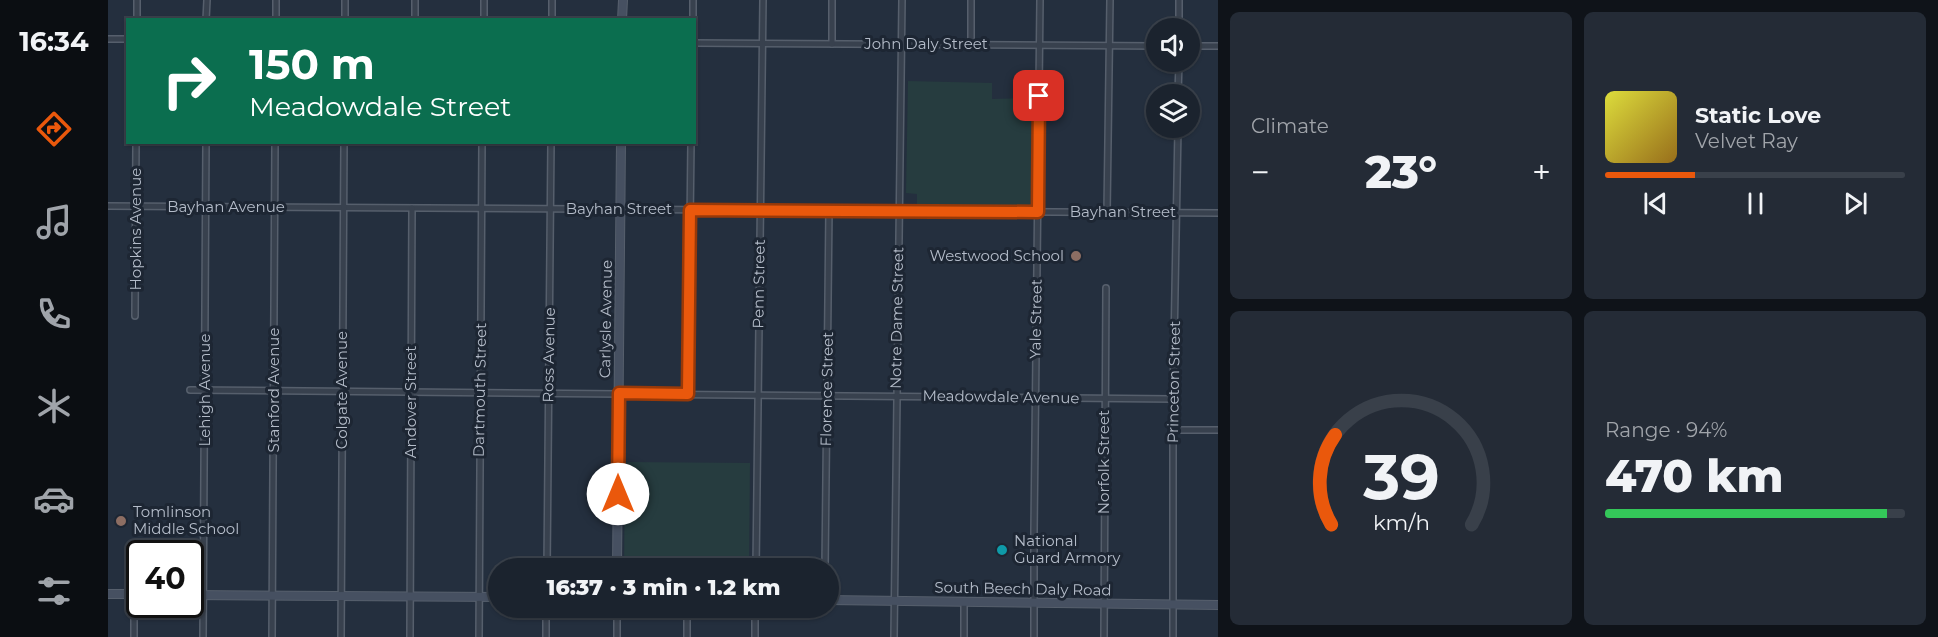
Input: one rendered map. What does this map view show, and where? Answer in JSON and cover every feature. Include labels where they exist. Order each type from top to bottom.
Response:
[{"type":"main road","points":[[622,18],[623,0]]},
{"type":"main road","name":"Carlysle Avenue","points":[[617,558],[621,144]]},
{"type":"main road","points":[[108,594],[126,594]]},
{"type":"main road","points":[[204,595],[488,597]]},
{"type":"main road","name":"South Beech Daly Road","points":[[839,600],[1218,605]]},
{"type":"street","points":[[137,0],[137,18]]},
{"type":"street","points":[[206,18],[207,0]]},
{"type":"street","points":[[276,0],[276,18]]},
{"type":"street","points":[[345,0],[345,18]]},
{"type":"street","points":[[415,0],[415,18]]},
{"type":"street","points":[[484,0],[484,18]]},
{"type":"street","points":[[552,0],[552,18]]},
{"type":"street","points":[[693,0],[693,18]]},
{"type":"street","name":"Penn Street","points":[[756,558],[763,0]]},
{"type":"street","points":[[832,0],[832,44]]},
{"type":"street","name":"Notre Dame Street","points":[[894,637],[902,0]]},
{"type":"street","points":[[971,0],[971,45]]},
{"type":"street","name":"Yale Street","points":[[1034,637],[1040,0]]},
{"type":"street","points":[[1107,212],[1110,0]]},
{"type":"street","points":[[1179,0],[1179,18]]},
{"type":"street","points":[[108,39],[126,39]]},
{"type":"street","name":"John Daly Street","points":[[696,43],[1146,46]]},
{"type":"street","points":[[1200,46],[1218,46]]},
{"type":"street","name":"Princeton Street","points":[[1173,637],[1173,399],[1178,138]]},
{"type":"street","name":"Hopkins Avenue","points":[[135,316],[136,144]]},
{"type":"street","name":"Lehigh Avenue","points":[[204,540],[206,144]]},
{"type":"street","name":"Stanford Avenue","points":[[272,637],[275,144]]},
{"type":"street","name":"Colgate Avenue","points":[[341,637],[344,144]]},
{"type":"street","name":"Dartmouth Street","points":[[479,637],[482,144]]},
{"type":"street","name":"Ross Avenue","points":[[547,558],[551,144]]},
{"type":"street","points":[[688,394],[691,144]]},
{"type":"street","name":"Bayhan Avenue","points":[[108,206],[344,207]]},
{"type":"street","name":"Bayhan Street","points":[[344,207],[1218,213]]},
{"type":"street","name":"Andover Street","points":[[410,637],[412,208]]},
{"type":"street","name":"Florence Street","points":[[825,558],[829,210]]},
{"type":"street","name":"Norfolk Street","points":[[1104,637],[1106,288]]},
{"type":"street","points":[[190,390],[619,393]]},
{"type":"street","name":"Meadowdale Avenue","points":[[619,393],[1173,399]]},
{"type":"street","points":[[1173,430],[1218,430]]},
{"type":"street","points":[[964,602],[964,637]]},
{"type":"street","points":[[134,637],[135,618]]},
{"type":"street","name":"Lehigh Avenue","points":[[203,618],[203,637]]},
{"type":"street","points":[[546,618],[546,637]]},
{"type":"street","points":[[617,618],[617,637]]},
{"type":"street","points":[[687,618],[687,637]]},
{"type":"street","points":[[755,618],[755,637]]},
{"type":"green space","points":[[908,81],[992,83],[992,99],[1022,98],[1022,82],[1034,82],[1032,207],[917,207],[917,194],[906,193]]},
{"type":"green space","points":[[625,462],[750,463],[749,558],[624,558]]},
{"type":"place","name":"Westwood School","points":[[1076,256]]},
{"type":"place","name":"Tomlinson Middle School","points":[[121,521]]},
{"type":"place","name":"National Guard Armory","points":[[1002,550]]},
{"type":"route","points":[[618,494],[619,393],[688,394],[690,210],[1038,212],[1039,96]]}]
